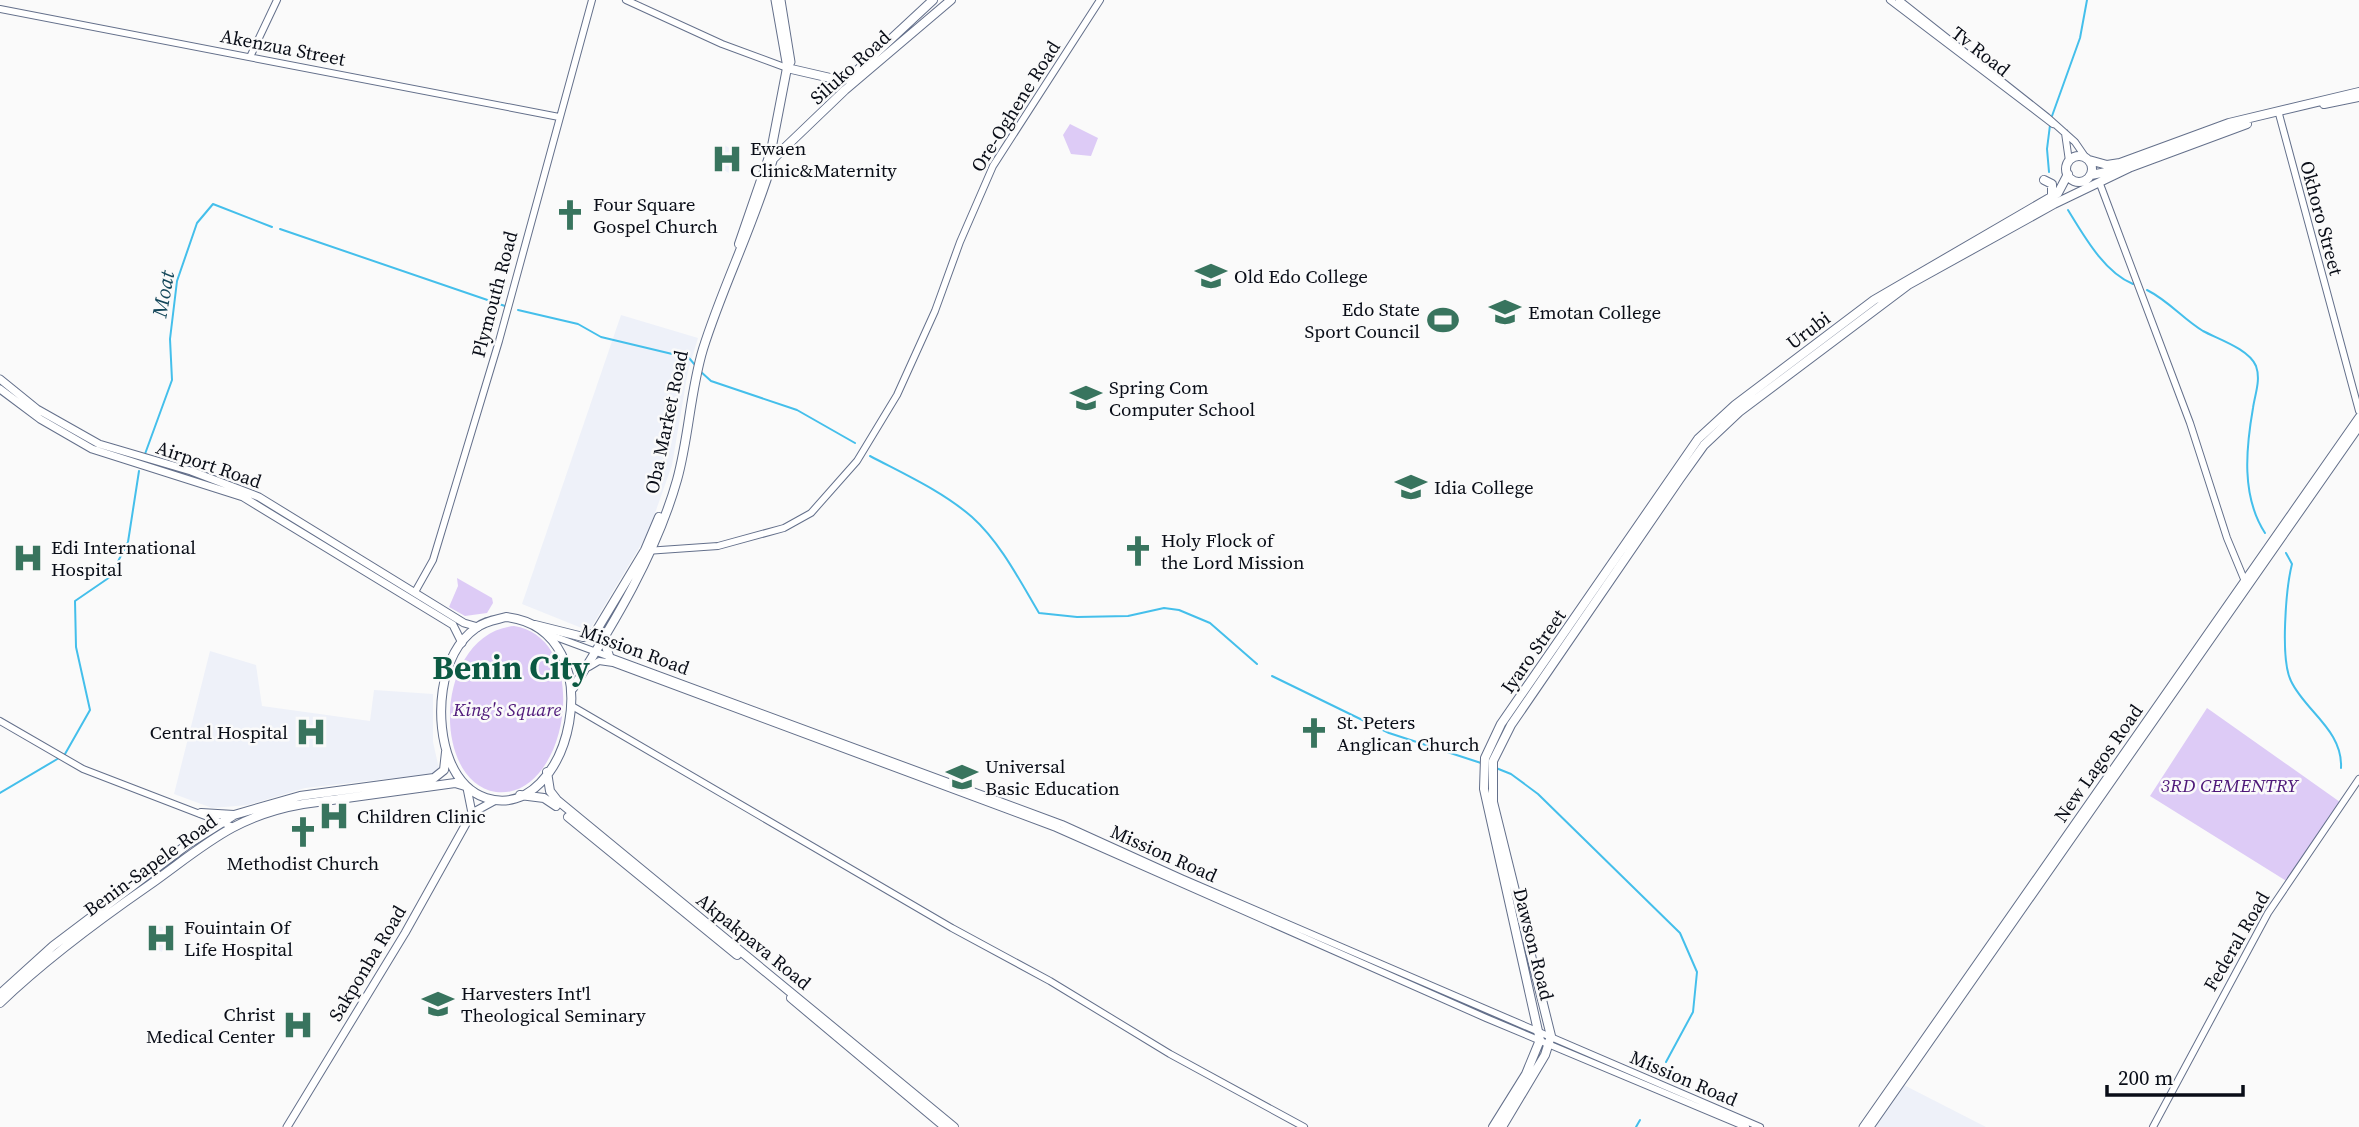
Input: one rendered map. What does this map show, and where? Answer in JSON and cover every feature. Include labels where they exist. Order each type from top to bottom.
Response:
[{"type":"main road","points":[[775,0],[787,68]]},
{"type":"main road","points":[[781,0],[791,62],[787,68]]},
{"type":"main road","name":"Siluko Road","points":[[787,68],[839,80],[848,79],[933,0]]},
{"type":"main road","name":"Siluko Road","points":[[772,155],[791,143],[845,90],[951,0]]},
{"type":"main road","name":"Oba Market Road","points":[[574,686],[648,551],[673,478],[700,341],[772,155],[787,68]]},
{"type":"main road","points":[[2082,181],[2075,181],[2067,174],[2069,161],[2077,156],[2107,165],[2120,163],[2229,123],[2359,92]]},
{"type":"main road","points":[[2053,200],[2100,184],[2131,167],[2237,126],[2278,114],[2359,97]]},
{"type":"main road","points":[[775,134],[782,142],[791,143]]},
{"type":"main road","points":[[2087,159],[2091,175]]},
{"type":"main road","points":[[2053,200],[2091,175],[2131,167]]},
{"type":"main road","name":"Urubi","points":[[1616,566],[1704,445],[1739,412],[1908,285],[2042,210],[2062,188],[2067,174]]},
{"type":"main road","points":[[2044,180],[2054,187],[2053,200]]},
{"type":"main road","name":"Urubi","points":[[1616,566],[1698,439],[1735,405],[1893,287],[2053,200]]},
{"type":"main road","name":"Airport Road","points":[[0,379],[37,409],[99,444],[191,471],[259,496],[464,623],[478,627]]},
{"type":"main road","name":"Airport Road","points":[[0,389],[49,425],[92,449],[243,497],[453,625],[462,643]]},
{"type":"main road","name":"New Lagos Road","points":[[1863,1127],[2359,417]]},
{"type":"main road","name":"New Lagos Road","points":[[1870,1127],[2359,426]]},
{"type":"main road","name":"Oba Market Road","points":[[535,625],[583,637],[595,633],[648,551]]},
{"type":"main road","name":"Iyaro Street","points":[[1489,760],[1501,724],[1616,566]]},
{"type":"main road","points":[[506,617],[535,625],[545,633],[563,658],[574,686],[566,737],[556,761],[537,785],[520,795],[494,800],[472,813],[466,787],[446,752],[441,730],[443,690],[462,643],[478,627],[506,617]]},
{"type":"main road","points":[[607,629],[605,643],[609,656]]},
{"type":"main road","name":"Benin-Sapele Road","points":[[0,1003],[67,944],[234,815],[300,796],[434,778],[444,770],[446,752]]},
{"type":"main road","name":"Dawson Road","points":[[1489,760],[1484,768],[1484,789],[1497,859],[1540,1037]]},
{"type":"main road","name":"Dawson Road","points":[[1489,760],[1493,802],[1551,1040]]},
{"type":"main road","name":"Akpakpava Road","points":[[547,772],[550,791],[556,800],[954,1127]]},
{"type":"main road","name":"Benin-Sapele Road","points":[[0,994],[53,946],[221,827],[278,808],[455,783],[466,787]]},
{"type":"main road","points":[[466,787],[494,800]]},
{"type":"main road","name":"Akpakpava Road","points":[[520,795],[549,800],[945,1127]]},
{"type":"main road","name":"Sakponba Road","points":[[288,1127],[405,933],[472,813]]},
{"type":"main road","points":[[203,815],[234,815]]},
{"type":"main road","points":[[203,815],[221,827]]},
{"type":"main road","points":[[1493,1127],[1538,1051],[1540,1037]]},
{"type":"main road","points":[[1502,1127],[1551,1040]]},
{"type":"street","points":[[250,57],[277,0]]},
{"type":"street","name":"Plymouth Road","points":[[415,592],[433,560],[499,341],[592,0]]},
{"type":"street","points":[[626,0],[722,44],[787,68]]},
{"type":"street","name":"Ore-Oghene Road","points":[[648,551],[718,545],[776,531],[811,513],[845,475],[888,412],[935,312],[946,276],[993,166],[1100,0]]},
{"type":"street","name":"Tv Road","points":[[1890,0],[2065,133],[2087,159]]},
{"type":"street","name":"Tv Road","points":[[1899,0],[1999,77],[2054,125]]},
{"type":"street","name":"Akenzua Street","points":[[0,9],[559,117]]},
{"type":"street","name":"Okhoro Street","points":[[2278,114],[2359,411]]},
{"type":"street","points":[[2065,133],[2069,161]]},
{"type":"street","points":[[2100,184],[2190,423],[2227,538],[2244,579]]},
{"type":"street","name":"Mission Road","points":[[545,633],[1062,824],[1540,1037]]},
{"type":"street","name":"Mission Road","points":[[574,686],[594,662],[613,663],[962,791],[1056,828],[1540,1037],[1760,1127]]},
{"type":"street","points":[[572,706],[952,928],[1050,981],[1171,1054],[1304,1127]]},
{"type":"street","points":[[0,721],[83,768],[203,815],[221,827]]},
{"type":"street","name":"Federal Road","points":[[2153,1127],[2269,913],[2359,779]]},
{"type":"street","name":"Mission Road","points":[[1551,1040],[1746,1127]]},
{"type":"shaded area","name":"Ewaen Clinic&Maternity","points":[[722,144],[741,154],[731,174],[712,164]]},
{"type":"shaded area","points":[[621,315],[698,338],[688,371],[672,465],[648,533],[589,631],[522,604]]},
{"type":"shaded area","name":"Central Hospital","points":[[210,651],[256,665],[262,706],[370,721],[374,690],[433,694],[433,742],[440,773],[305,788],[248,805],[212,808],[174,794]]},
{"type":"shaded area","name":"Fouintain Of Life Hospital","points":[[159,926],[171,929],[162,952],[150,947]]},
{"type":"shaded area","points":[[1898,1082],[1986,1127],[1867,1127]]},
{"type":"green space","points":[[1070,124],[1098,138],[1091,156],[1071,154],[1063,135]]},
{"type":"green space","points":[[457,578],[492,598],[493,603],[487,613],[465,616],[449,607],[458,586]]},
{"type":"green space","name":"King's Square","points":[[514,626],[539,637],[555,659],[563,687],[562,717],[554,747],[540,772],[520,788],[496,792],[475,782],[460,763],[452,737],[450,708],[456,679],[468,654],[488,635]]},
{"type":"green space","name":"3RD CEMENTRY","points":[[2207,708],[2340,802],[2288,882],[2150,796]]},
{"type":"waterway","points":[[2052,116],[2080,38],[2087,0]]},
{"type":"waterway","points":[[2049,172],[2047,149],[2050,125]]},
{"type":"waterway","name":"Moat","points":[[145,454],[172,380],[170,339],[177,281],[197,223],[213,204],[272,227]]},
{"type":"waterway","points":[[2068,210],[2104,262],[2133,284]]},
{"type":"waterway","name":"Moat","points":[[280,229],[505,306]]},
{"type":"waterway","points":[[2147,290],[2203,331],[2247,354],[2256,366],[2258,382],[2247,472],[2252,503],[2265,533]]},
{"type":"waterway","name":"Moat","points":[[518,310],[578,324],[601,337],[689,358],[695,365]]},
{"type":"waterway","points":[[700,371],[711,381],[797,410],[855,443]]},
{"type":"waterway","points":[[870,456],[936,491],[972,517],[1000,550],[1039,613],[1077,617],[1128,616],[1164,608],[1179,610],[1210,623],[1257,664]]},
{"type":"waterway","name":"Moat","points":[[65,754],[90,710],[76,647],[75,601],[110,577],[128,542],[139,471]]},
{"type":"waterway","points":[[2286,553],[2292,564],[2285,623],[2288,671],[2297,692],[2330,732],[2340,755],[2341,768]]},
{"type":"waterway","points":[[1272,676],[1389,733],[1481,763]]},
{"type":"waterway","name":"Moat","points":[[0,793],[59,758]]},
{"type":"waterway","points":[[1496,768],[1511,774],[1538,794],[1680,933],[1697,972],[1693,1012],[1666,1062]]},
{"type":"waterway","points":[[1636,1127],[1640,1120]]},
{"type":"place","name":"Ewaen Clinic&Maternity","points":[[727,159]]},
{"type":"place","name":"Four Square Gospel Church","points":[[570,215]]},
{"type":"place","name":"Old Edo College","points":[[1211,276]]},
{"type":"place","name":"Emotan College","points":[[1505,312]]},
{"type":"place","name":"Edo State Sport Council","points":[[1443,320]]},
{"type":"place","name":"Spring Com Computer School","points":[[1086,398]]},
{"type":"place","name":"Idia College","points":[[1411,487]]},
{"type":"place","name":"Holy Flock of the Lord Mission","points":[[1138,551]]},
{"type":"place","name":"Edi International Hospital","points":[[28,558]]},
{"type":"place","name":"Central Hospital","points":[[311,732]]},
{"type":"place","name":"St. Peters Anglican Church","points":[[1314,733]]},
{"type":"place","name":"Universal Basic Education","points":[[962,777]]},
{"type":"place","name":"Children Clinic","points":[[334,816]]},
{"type":"place","name":"Methodist Church","points":[[303,832]]},
{"type":"place","name":"Fouintain Of Life Hospital","points":[[161,938]]},
{"type":"place","name":"Harvesters Int'l Theological Seminary","points":[[438,1004]]},
{"type":"place","name":"Christ Medical Center","points":[[298,1025]]},
{"type":"district","name":"Benin City","points":[[511,667]]}]
